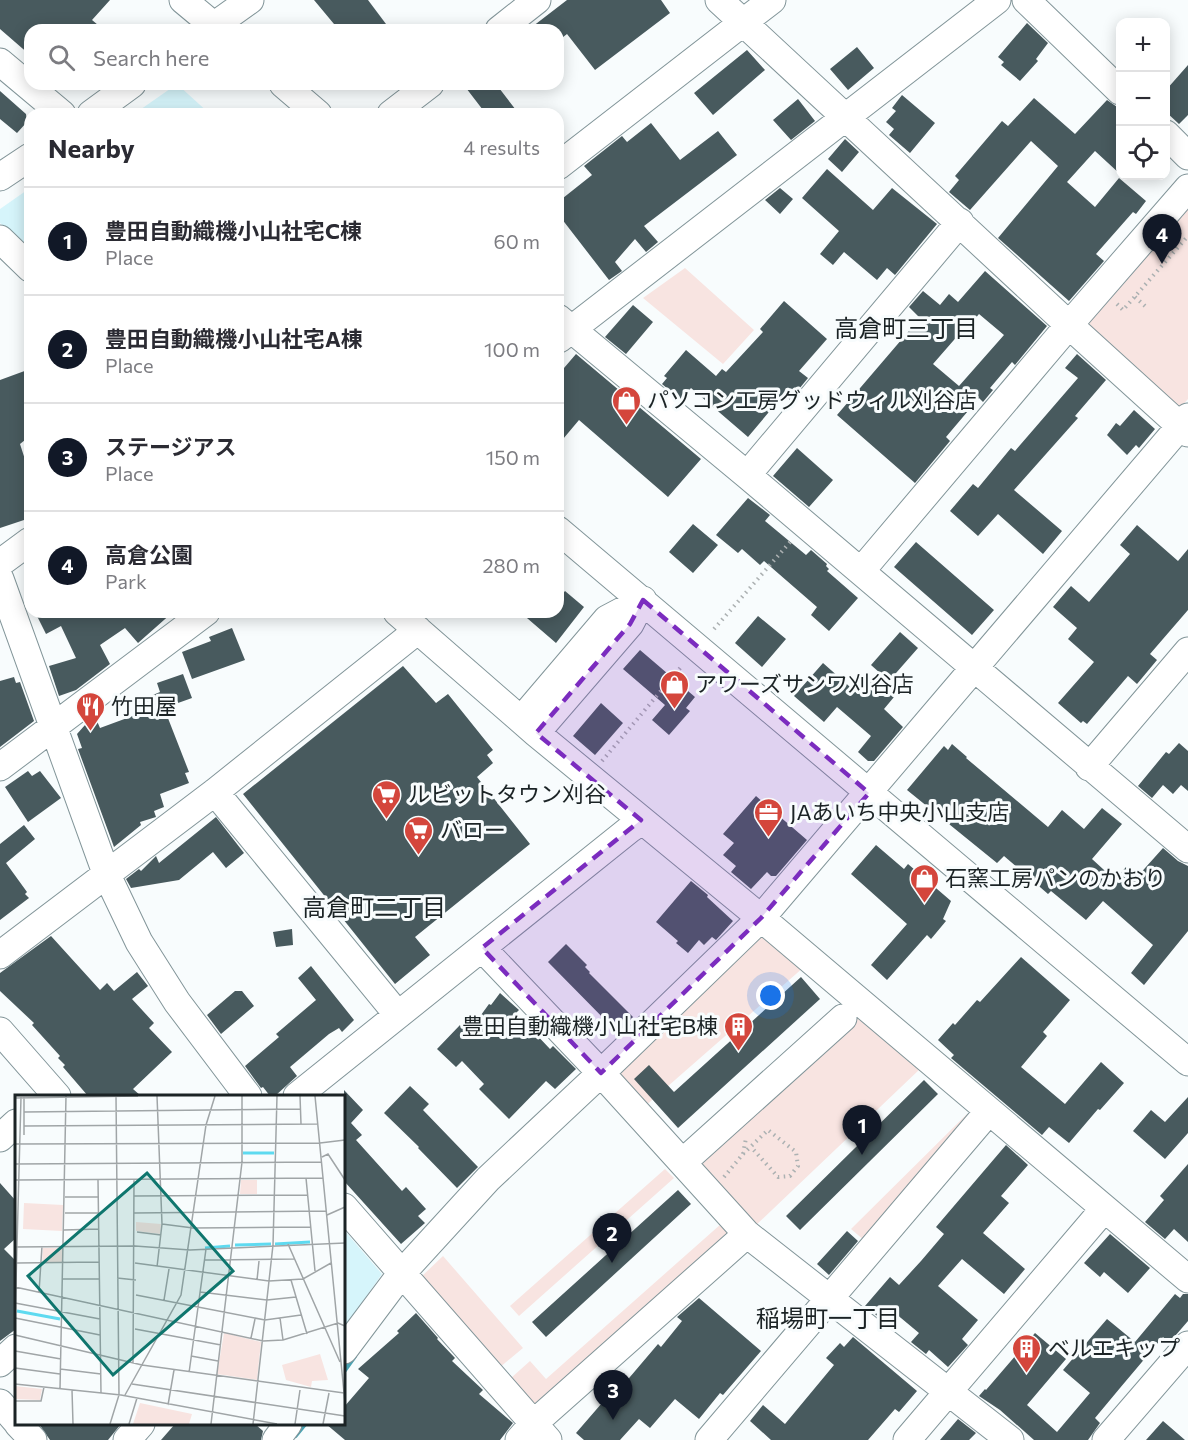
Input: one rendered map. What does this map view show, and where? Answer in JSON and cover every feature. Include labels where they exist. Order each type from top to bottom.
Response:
[{"type":"street","points":[[183,0],[209,24]]},
{"type":"street","points":[[220,24],[250,0]]},
{"type":"street","points":[[507,24],[537,0]]},
{"type":"street","points":[[345,1349],[402,1274],[488,1179],[761,918],[1186,425],[1069,325],[719,0]]},
{"type":"street","points":[[564,161],[772,0]]},
{"type":"street","points":[[564,328],[846,117],[997,0]]},
{"type":"street","points":[[1026,0],[1116,87]]},
{"type":"street","points":[[0,62],[24,82]]},
{"type":"street","points":[[33,90],[55,108]]},
{"type":"street","points":[[99,108],[124,90]]},
{"type":"street","points":[[289,90],[311,108]]},
{"type":"street","points":[[399,108],[421,90]]},
{"type":"street","points":[[1170,138],[1188,156]]},
{"type":"street","points":[[0,177],[24,161]]},
{"type":"street","points":[[861,571],[1188,188]]},
{"type":"street","points":[[747,475],[960,222]]},
{"type":"street","points":[[0,239],[24,262]]},
{"type":"street","points":[[564,330],[747,475],[1188,849]]},
{"type":"street","points":[[564,535],[1188,1062]]},
{"type":"street","points":[[0,563],[24,545]]},
{"type":"street","points":[[0,579],[106,873],[139,942],[177,1002],[247,1095]]},
{"type":"street","points":[[529,726],[630,624],[643,600]]},
{"type":"street","points":[[0,767],[198,618]]},
{"type":"street","points":[[404,618],[529,726],[761,918],[1188,1279]]},
{"type":"street","points":[[0,955],[215,792],[418,630]]},
{"type":"street","points":[[1089,767],[1188,651]]},
{"type":"street","points":[[215,792],[398,1015]]},
{"type":"street","points":[[298,1095],[642,821]]},
{"type":"street","points":[[482,948],[601,1073],[747,1234],[1010,1440]]},
{"type":"street","points":[[683,1162],[843,1018]]},
{"type":"street","points":[[0,1030],[52,1095]]},
{"type":"street","points":[[709,1440],[988,1111]]},
{"type":"street","points":[[0,1138],[15,1124]]},
{"type":"street","points":[[345,1208],[533,1434],[747,1234]]},
{"type":"street","points":[[907,1440],[1104,1209]]},
{"type":"street","points":[[1106,1440],[1188,1345]]},
{"type":"street","points":[[0,1363],[15,1349]]},
{"type":"street","points":[[0,1403],[15,1420]]},
{"type":"street","points":[[20,1425],[33,1440]]},
{"type":"street","points":[[126,1440],[140,1425]]},
{"type":"street","points":[[276,1440],[287,1425]]},
{"type":"path","points":[[1101,290],[1123,310],[1188,236]]},
{"type":"path","points":[[1135,297],[1146,307]]},
{"type":"path","points":[[714,629],[806,525]]},
{"type":"path","points":[[589,776],[681,667]]},
{"type":"path","points":[[738,1112],[747,1130],[743,1154]]},
{"type":"path","points":[[710,1193],[743,1154],[751,1146],[768,1130],[796,1152],[798,1166],[790,1176],[778,1177],[751,1146]]},
{"type":"highlighted area","points":[[643,600],[869,793],[761,918],[601,1073],[482,948],[641,820],[536,733],[630,624]]},
{"type":"shaded area","points":[[168,90],[184,90],[203,108],[143,108]]},
{"type":"shaded area","points":[[24,192],[24,246],[0,223],[0,209]]},
{"type":"shaded area","points":[[1188,205],[1188,399],[1179,409],[1084,324]]},
{"type":"shaded area","points":[[685,268],[754,330],[723,364],[643,298]]},
{"type":"shaded area","points":[[769,937],[804,967],[643,1108],[619,1081],[619,1072],[759,938]]},
{"type":"shaded area","points":[[858,1013],[921,1068],[753,1228],[694,1162]]},
{"type":"shaded area","points":[[967,1114],[972,1118],[865,1241],[851,1229]]},
{"type":"shaded area","points":[[665,1169],[674,1178],[519,1316],[510,1306]]},
{"type":"shaded area","points":[[721,1224],[731,1234],[536,1407],[511,1378],[530,1361],[546,1379]]},
{"type":"shaded area","points":[[345,1231],[382,1274],[345,1327]]},
{"type":"shaded area","points":[[443,1256],[523,1348],[499,1368],[421,1277]]},
{"type":"building","points":[[0,0],[110,0],[92,20],[97,24],[24,24],[24,50],[0,29]]},
{"type":"building","points":[[314,0],[368,0],[386,24],[334,24]]},
{"type":"building","points":[[567,0],[661,0],[670,13],[595,70],[567,34],[564,36],[564,24],[536,24]]},
{"type":"building","points":[[1027,23],[1048,43],[1036,59],[1038,61],[1020,81],[1001,65],[1004,62],[998,57]]},
{"type":"building","points":[[857,47],[874,68],[848,90],[830,69]]},
{"type":"building","points":[[747,50],[765,70],[713,115],[694,93]]},
{"type":"building","points":[[1188,65],[1188,115],[1179,124],[1170,116],[1170,85]]},
{"type":"building","points":[[468,90],[501,90],[514,108],[481,108]]},
{"type":"building","points":[[0,91],[24,112],[24,125],[17,133],[0,119]]},
{"type":"building","points":[[902,95],[935,123],[910,153],[889,135],[894,129],[886,122],[896,111],[892,108]]},
{"type":"building","points":[[1034,98],[1075,134],[1107,100],[1116,106],[1116,170],[1095,151],[1067,182],[1095,207],[1117,180],[1121,180],[1146,201],[1136,214],[1133,212],[1096,254],[1104,261],[1069,301],[998,238],[1058,166],[1031,141],[970,210],[949,192],[959,180],[955,176],[1002,121],[1008,126]]},
{"type":"building","points":[[798,99],[815,121],[791,140],[773,120]]},
{"type":"building","points":[[651,123],[680,160],[718,131],[737,155],[644,226],[658,242],[646,252],[635,239],[615,262],[622,271],[609,280],[564,222],[564,197],[592,175],[584,166],[622,136],[627,142]]},
{"type":"building","points":[[845,139],[859,152],[842,172],[828,159]]},
{"type":"building","points":[[827,169],[873,210],[892,188],[937,224],[895,275],[887,268],[877,280],[844,252],[833,265],[820,254],[839,231],[802,198]]},
{"type":"building","points":[[780,188],[793,199],[780,214],[765,200]]},
{"type":"building","points":[[985,271],[1047,326],[1015,365],[1012,362],[990,388],[993,390],[983,402],[979,398],[946,437],[950,441],[915,483],[837,415],[920,318],[909,307],[923,291],[940,305],[949,294],[958,302]],"holes":[[[979,314],[1004,335],[959,386],[933,364]]]},
{"type":"building","points":[[784,301],[827,339],[799,371],[808,378],[790,400],[784,394],[748,437],[691,388],[681,400],[662,384],[667,378],[664,376],[686,350],[716,376],[722,369],[726,372],[763,332],[760,329]]},
{"type":"building","points":[[633,305],[653,322],[626,354],[605,337]]},
{"type":"building","points":[[576,354],[701,459],[668,497],[579,420],[564,438],[564,368]]},
{"type":"building","points":[[1077,354],[1106,380],[1075,416],[1078,418],[1014,490],[1062,531],[1043,554],[998,514],[978,536],[950,511],[973,484],[978,488],[1011,448],[1015,451],[1078,378],[1065,368]]},
{"type":"building","points":[[24,371],[24,441],[20,444],[24,456],[24,520],[0,528],[0,380]]},
{"type":"building","points":[[1134,410],[1155,429],[1139,448],[1136,445],[1127,455],[1107,435],[1116,423],[1120,426]]},
{"type":"building","points":[[797,448],[833,480],[809,507],[773,476]]},
{"type":"building","points":[[748,498],[770,515],[765,521],[806,555],[811,550],[827,564],[829,569],[827,571],[858,598],[829,631],[811,615],[817,607],[764,561],[760,565],[742,549],[738,553],[716,535]]},
{"type":"building","points":[[693,524],[718,545],[693,573],[669,552]]},
{"type":"building","points":[[1137,525],[1178,561],[1188,549],[1188,610],[1150,654],[1157,660],[1137,684],[1128,676],[1087,724],[1083,721],[1081,723],[1058,703],[1094,662],[1068,639],[1077,628],[1053,607],[1071,586],[1089,602],[1130,554],[1120,545]]},
{"type":"building","points":[[916,542],[994,610],[972,635],[894,567]]},
{"type":"building","points":[[564,592],[584,607],[556,643],[527,618],[564,618]]},
{"type":"building","points":[[758,616],[786,639],[762,667],[735,643]]},
{"type":"building","points":[[38,618],[166,618],[138,643],[125,628],[100,645],[110,664],[76,690],[59,696],[49,666],[76,658],[61,626],[46,634]]},
{"type":"building","points":[[232,628],[245,660],[192,679],[182,652],[211,641],[209,637]]},
{"type":"building","points":[[900,632],[918,648],[889,681],[871,665]]},
{"type":"building","points":[[640,650],[695,697],[686,708],[690,711],[669,735],[652,720],[665,705],[623,669]]},
{"type":"building","points":[[823,663],[858,694],[872,678],[894,697],[884,709],[903,727],[874,761],[868,761],[858,752],[871,736],[837,707],[824,722],[794,696]]},
{"type":"building","name":"ルビットタウン刈谷","points":[[403,666],[436,703],[448,694],[493,750],[487,755],[493,763],[477,777],[530,844],[415,937],[430,955],[395,984],[243,794]]},
{"type":"building","points":[[183,674],[192,698],[164,708],[189,772],[185,773],[189,783],[160,794],[164,807],[154,811],[156,817],[140,822],[141,825],[114,847],[78,749],[82,748],[77,734],[85,725],[97,721],[100,728],[138,714],[134,703],[160,692],[157,683]]},
{"type":"building","points":[[14,677],[16,683],[20,682],[34,721],[0,747],[0,681]]},
{"type":"building","points":[[601,703],[623,723],[595,755],[573,736]]},
{"type":"building","points":[[1179,743],[1188,751],[1188,791],[1181,785],[1173,794],[1163,785],[1152,798],[1138,786],[1166,752],[1169,754]]},
{"type":"building","points":[[952,744],[1048,827],[1062,810],[1084,829],[1102,808],[1122,824],[1092,859],[1115,880],[1126,867],[1137,877],[1163,848],[1188,866],[1188,931],[1144,985],[1131,973],[1153,945],[1103,901],[1086,920],[1051,891],[1048,894],[1004,856],[997,863],[907,790],[944,746],[948,750]]},
{"type":"building","points":[[28,771],[32,776],[40,771],[61,798],[28,822],[5,787]]},
{"type":"building","points":[[756,796],[807,840],[776,876],[771,876],[767,872],[751,889],[731,872],[736,866],[723,855],[734,843],[723,834]]},
{"type":"building","points":[[216,817],[244,853],[226,868],[213,852],[179,880],[131,888],[126,879],[139,869],[141,871],[156,856],[159,863]]},
{"type":"building","points":[[24,825],[35,839],[6,863],[29,898],[0,920],[0,844]]},
{"type":"building","points":[[876,845],[904,869],[908,864],[951,901],[943,919],[946,921],[931,939],[927,935],[887,980],[871,965],[907,924],[851,874]]},
{"type":"building","points":[[691,881],[733,921],[716,940],[712,937],[704,945],[699,940],[688,953],[656,922]]},
{"type":"building","points":[[292,929],[293,945],[276,947],[273,932]]},
{"type":"building","points":[[51,936],[100,990],[107,983],[114,991],[137,972],[148,986],[132,999],[154,1023],[149,1028],[172,1052],[133,1089],[140,1095],[87,1095],[63,1067],[65,1065],[58,1058],[60,1056],[32,1025],[34,1023],[0,991],[0,973]]},
{"type":"building","points":[[566,944],[587,965],[585,967],[589,973],[633,1017],[618,1033],[548,962]]},
{"type":"building","points":[[1021,957],[1070,1000],[1043,1032],[1047,1036],[1021,1067],[1065,1104],[1101,1062],[1124,1083],[1069,1143],[1049,1127],[1042,1135],[951,1058],[954,1055],[938,1040],[977,1000],[980,1002]]},
{"type":"building","points":[[311,966],[354,1020],[342,1032],[339,1028],[329,1034],[290,1067],[297,1076],[276,1095],[269,1095],[263,1087],[261,1088],[245,1066],[279,1037],[276,1034],[316,1000],[298,978]]},
{"type":"building","name":"豊田自動織機小山社宅B棟","points":[[801,977],[820,999],[678,1128],[634,1079],[649,1065],[674,1092]]},
{"type":"building","points":[[235,991],[242,991],[254,1006],[221,1034],[207,1015]]},
{"type":"building","points":[[500,993],[519,1010],[516,1013],[550,1049],[553,1046],[576,1069],[555,1089],[546,1081],[509,1119],[479,1089],[484,1084],[462,1061],[456,1067],[437,1049],[460,1025],[468,1033]]},
{"type":"building","points":[[924,1080],[938,1094],[800,1230],[786,1216]]},
{"type":"building","points":[[410,1086],[429,1104],[423,1110],[478,1167],[457,1188],[384,1113]]},
{"type":"building","points":[[344,1090],[363,1110],[351,1123],[362,1135],[356,1140],[402,1191],[406,1187],[426,1209],[418,1216],[425,1223],[401,1244],[345,1182]]},
{"type":"building","points":[[1188,1097],[1188,1133],[1165,1159],[1133,1131],[1151,1110],[1165,1122]]},
{"type":"building","points":[[1006,1145],[1028,1165],[1001,1196],[1009,1203],[983,1233],[1025,1269],[1004,1294],[962,1259],[938,1286],[978,1320],[962,1339],[968,1345],[948,1367],[929,1350],[926,1354],[911,1342],[919,1333],[895,1313],[886,1323],[865,1306],[890,1277],[899,1285],[921,1261],[944,1234],[936,1227]]},
{"type":"building","points":[[1188,1164],[1188,1242],[1174,1229],[1165,1239],[1145,1222],[1164,1200],[1160,1196]]},
{"type":"building","points":[[0,1183],[15,1200],[15,1239],[4,1249],[15,1260],[15,1330],[0,1341]]},
{"type":"building","points":[[678,1190],[691,1204],[546,1337],[532,1322]]},
{"type":"building","points":[[847,1231],[858,1241],[829,1275],[817,1264]]},
{"type":"building","points":[[1110,1234],[1150,1268],[1128,1293],[1104,1272],[1100,1277],[1084,1263]]},
{"type":"building","points":[[1175,1294],[1180,1298],[1183,1294],[1188,1294],[1188,1321],[1169,1343],[1163,1337],[1120,1388],[1095,1418],[1100,1423],[1088,1440],[1034,1440],[1000,1410],[979,1396],[1035,1333],[1066,1359],[1027,1405],[1057,1432],[1090,1393],[1063,1370],[1107,1319],[1135,1342]]},
{"type":"building","points":[[699,1298],[761,1351],[723,1395],[720,1393],[699,1419],[675,1399],[650,1428],[639,1419],[620,1440],[584,1440],[576,1433],[621,1381],[624,1384],[658,1344],[661,1347],[682,1321],[677,1317]]},
{"type":"building","points":[[416,1313],[455,1358],[452,1361],[483,1390],[479,1394],[513,1423],[500,1440],[345,1440],[327,1425],[345,1425],[345,1406],[369,1378],[358,1369],[399,1333],[397,1331]]},
{"type":"building","points":[[853,1337],[917,1391],[899,1412],[895,1409],[868,1440],[771,1440],[750,1421],[763,1405],[785,1424],[834,1365],[826,1358],[840,1343],[844,1347]]},
{"type":"building","points":[[958,1419],[976,1433],[969,1440],[940,1440]]},
{"type":"building","points":[[1163,1421],[1185,1440],[1146,1440]]},
{"type":"building","points":[[40,1425],[120,1425],[108,1440],[50,1440]]},
{"type":"building","points":[[174,1425],[256,1425],[263,1431],[261,1440],[161,1440]]},
{"type":"waterway","points":[[345,1369],[354,1356]]},
{"type":"waterway","points":[[295,1435],[303,1425]]},
{"type":"place","name":"高倉公園","points":[[1162,264]]},
{"type":"place","name":"パソコン工房グッドウィル刈谷店","points":[[626,426]]},
{"type":"place","name":"アワーズサンワ刈谷店","points":[[674,710]]},
{"type":"place","name":"竹田屋","points":[[90,732]]},
{"type":"place","name":"ルビットタウン刈谷","points":[[387,820]]},
{"type":"place","name":"JAあいち中央小山支店","points":[[769,838]]},
{"type":"place","name":"バロー","points":[[419,856]]},
{"type":"place","name":"石窯工房パンのかおり","points":[[924,904]]},
{"type":"place","name":"豊田自動織機小山社宅B棟","points":[[739,1052]]},
{"type":"place","name":"豊田自動織機小山社宅C棟","points":[[862,1155]]},
{"type":"place","name":"豊田自動織機小山社宅A棟","points":[[612,1263]]},
{"type":"place","name":"ベルエキップ","points":[[1027,1374]]},
{"type":"place","name":"ステージアス","points":[[613,1420]]},
{"type":"district","name":"高倉町三丁目","points":[[906,329]]},
{"type":"district","name":"高倉町二丁目","points":[[374,908]]},
{"type":"district","name":"稲場町一丁目","points":[[828,1319]]}]
